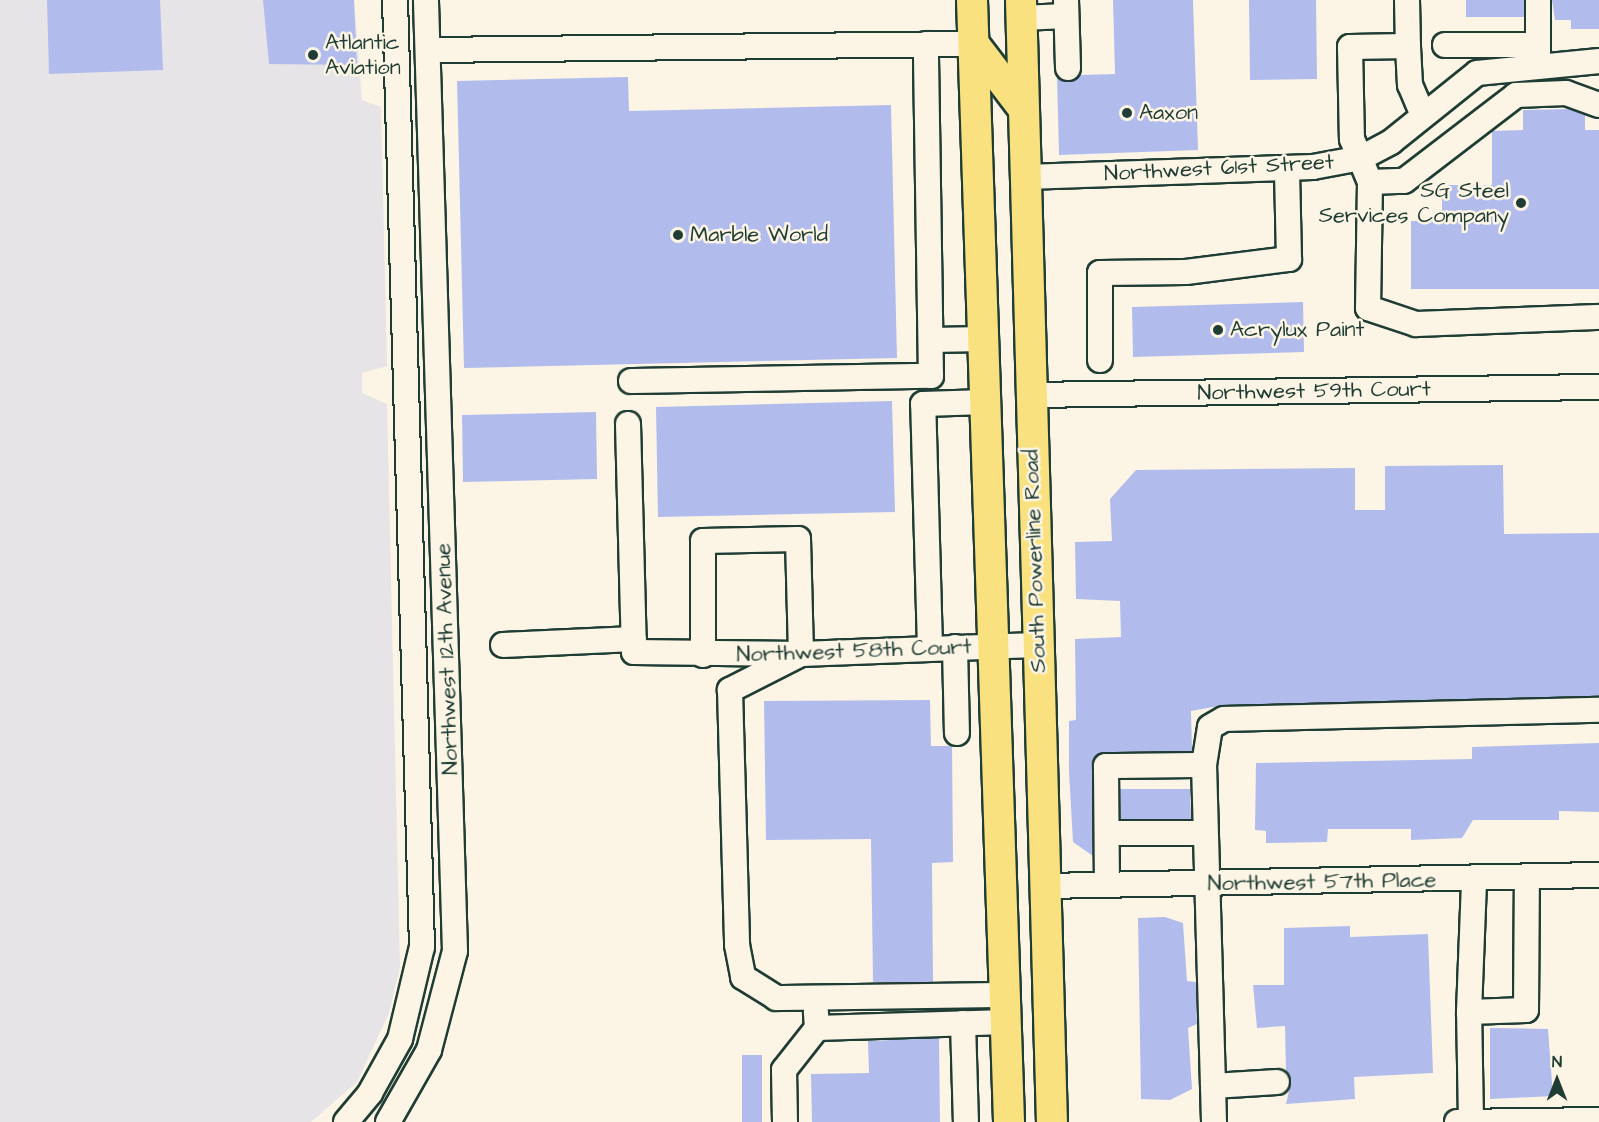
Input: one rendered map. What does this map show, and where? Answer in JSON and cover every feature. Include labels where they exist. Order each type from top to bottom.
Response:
[{"type":"main road","name":"South Powerline Road","points":[[972,0],[1008,1111]]},
{"type":"main road","name":"South Powerline Road","points":[[1021,9],[1030,395],[1053,1122]]},
{"type":"main road","points":[[974,44],[1002,74],[1024,111]]},
{"type":"main road","points":[[984,348],[1008,377],[1030,395],[1010,406],[987,440]]},
{"type":"main road","points":[[1008,1111],[1033,1122]]},
{"type":"street","name":"Northwest 12th Avenue","points":[[346,1122],[387,1066],[411,1009],[422,947],[421,809],[395,0]]},
{"type":"street","name":"Northwest 12th Avenue","points":[[388,1122],[429,1050],[449,985],[455,951],[426,0]]},
{"type":"street","points":[[1407,0],[1410,85],[1422,113]]},
{"type":"street","points":[[1445,45],[1538,55],[1538,0]]},
{"type":"street","points":[[1021,9],[1066,8],[1068,68]]},
{"type":"street","points":[[631,381],[931,376],[926,44]]},
{"type":"street","points":[[428,50],[974,44]]},
{"type":"street","points":[[1408,46],[1350,47],[1352,140],[1370,182],[1368,308],[1380,316],[1416,324],[1599,317]]},
{"type":"street","name":"Northwest 61st Street","points":[[1026,177],[1287,168],[1361,158],[1391,142],[1422,113],[1477,73],[1538,55],[1599,61]]},
{"type":"street","points":[[397,79],[428,77]]},
{"type":"street","points":[[1370,182],[1404,181],[1516,95],[1566,93],[1599,105]]},
{"type":"street","points":[[1100,360],[1100,273],[1186,272],[1289,259],[1287,168]]},
{"type":"street","points":[[931,340],[984,348]]},
{"type":"street","name":"Northwest 59th Court","points":[[1030,395],[1599,387]]},
{"type":"street","points":[[930,648],[923,404],[986,402]]},
{"type":"street","points":[[502,645],[634,639],[628,424]]},
{"type":"street","points":[[703,655],[703,541],[798,539],[801,654],[730,690],[737,945],[743,977],[776,998],[938,995],[1005,1008]]},
{"type":"street","name":"Northwest 58th Court","points":[[634,639],[634,652],[669,656],[801,654],[1038,645]]},
{"type":"street","points":[[955,648],[957,733]]},
{"type":"street","points":[[1214,1122],[1204,832],[1204,765],[1210,726],[1224,719],[1599,710]]},
{"type":"street","points":[[1107,885],[1106,766],[1204,765]]},
{"type":"street","points":[[421,809],[452,807]]},
{"type":"street","points":[[1108,833],[1204,832]]},
{"type":"street","name":"Northwest 57th Place","points":[[1045,886],[1474,880],[1599,875]]},
{"type":"street","points":[[1469,1012],[1526,1010],[1527,878]]},
{"type":"street","points":[[1471,1122],[1469,1012],[1474,880]]},
{"type":"street","points":[[785,1122],[784,1070],[817,1029],[816,998]]},
{"type":"street","points":[[817,1029],[963,1023],[1005,1008]]},
{"type":"street","points":[[963,1023],[966,1122]]},
{"type":"street","points":[[1213,1086],[1277,1082]]},
{"type":"street","points":[[1457,1122],[1599,1120]]},
{"type":"shaded area","points":[[0,0],[354,0],[362,100],[381,107],[387,366],[362,373],[362,393],[387,404],[400,967],[389,1013],[357,1082],[311,1122],[0,1122]]},
{"type":"building","points":[[47,0],[160,0],[163,70],[49,74]]},
{"type":"building","points":[[263,0],[354,0],[357,65],[269,64]]},
{"type":"building","name":"Aaxon","points":[[1113,0],[1193,0],[1198,150],[1059,155],[1057,76],[1069,82],[1081,75],[1115,74]]},
{"type":"building","points":[[1249,0],[1316,0],[1317,79],[1250,80]]},
{"type":"building","points":[[1466,0],[1524,0],[1524,17],[1466,17]]},
{"type":"building","points":[[1552,0],[1599,0],[1599,29],[1571,29],[1571,20],[1555,20]]},
{"type":"building","name":"Marble World","points":[[628,77],[629,111],[891,105],[897,358],[464,368],[457,81]]},
{"type":"building","name":"SG Steel Services Company","points":[[1570,109],[1585,115],[1585,130],[1599,130],[1599,289],[1411,289],[1411,221],[1442,221],[1442,185],[1492,185],[1492,131],[1523,130],[1523,110]]},
{"type":"building","name":"Acrylux Paint","points":[[1303,302],[1304,352],[1133,357],[1132,307]]},
{"type":"building","points":[[892,401],[895,512],[658,517],[656,407]]},
{"type":"building","points":[[596,412],[597,479],[463,482],[462,415]]},
{"type":"building","points":[[1503,465],[1504,534],[1599,533],[1599,696],[1224,705],[1191,711],[1192,751],[1106,752],[1094,759],[1093,856],[1073,842],[1069,721],[1076,720],[1075,639],[1121,637],[1120,601],[1076,599],[1075,542],[1112,541],[1110,499],[1136,470],[1355,468],[1355,510],[1385,510],[1385,466]]},
{"type":"building","points":[[930,700],[931,746],[952,746],[953,862],[932,863],[933,982],[873,982],[871,839],[766,840],[764,701]]},
{"type":"building","points":[[1599,743],[1599,812],[1559,811],[1559,820],[1473,820],[1462,838],[1411,840],[1411,829],[1328,829],[1327,842],[1266,843],[1266,831],[1255,830],[1256,763],[1472,759],[1472,747]]},
{"type":"building","points":[[1120,789],[1190,789],[1191,819],[1121,819]]},
{"type":"building","points":[[1165,917],[1183,923],[1187,981],[1196,982],[1197,1024],[1188,1028],[1192,1089],[1170,1100],[1141,1099],[1138,918]]},
{"type":"building","points":[[1350,926],[1350,937],[1428,934],[1433,1073],[1354,1077],[1355,1099],[1286,1104],[1291,1082],[1286,1071],[1285,1026],[1257,1028],[1253,985],[1284,985],[1284,928]]},
{"type":"building","points":[[1490,1028],[1548,1029],[1553,1096],[1490,1099]]},
{"type":"building","points":[[939,1038],[940,1122],[812,1122],[811,1074],[869,1073],[868,1041]]},
{"type":"building","points":[[742,1055],[762,1055],[762,1122],[742,1122]]},
{"type":"place","name":"Atlantic Aviation","points":[[313,55]]},
{"type":"place","name":"Aaxon","points":[[1127,113]]},
{"type":"place","name":"SG Steel Services Company","points":[[1521,203]]},
{"type":"place","name":"Marble World","points":[[678,235]]},
{"type":"place","name":"Acrylux Paint","points":[[1218,330]]}]
